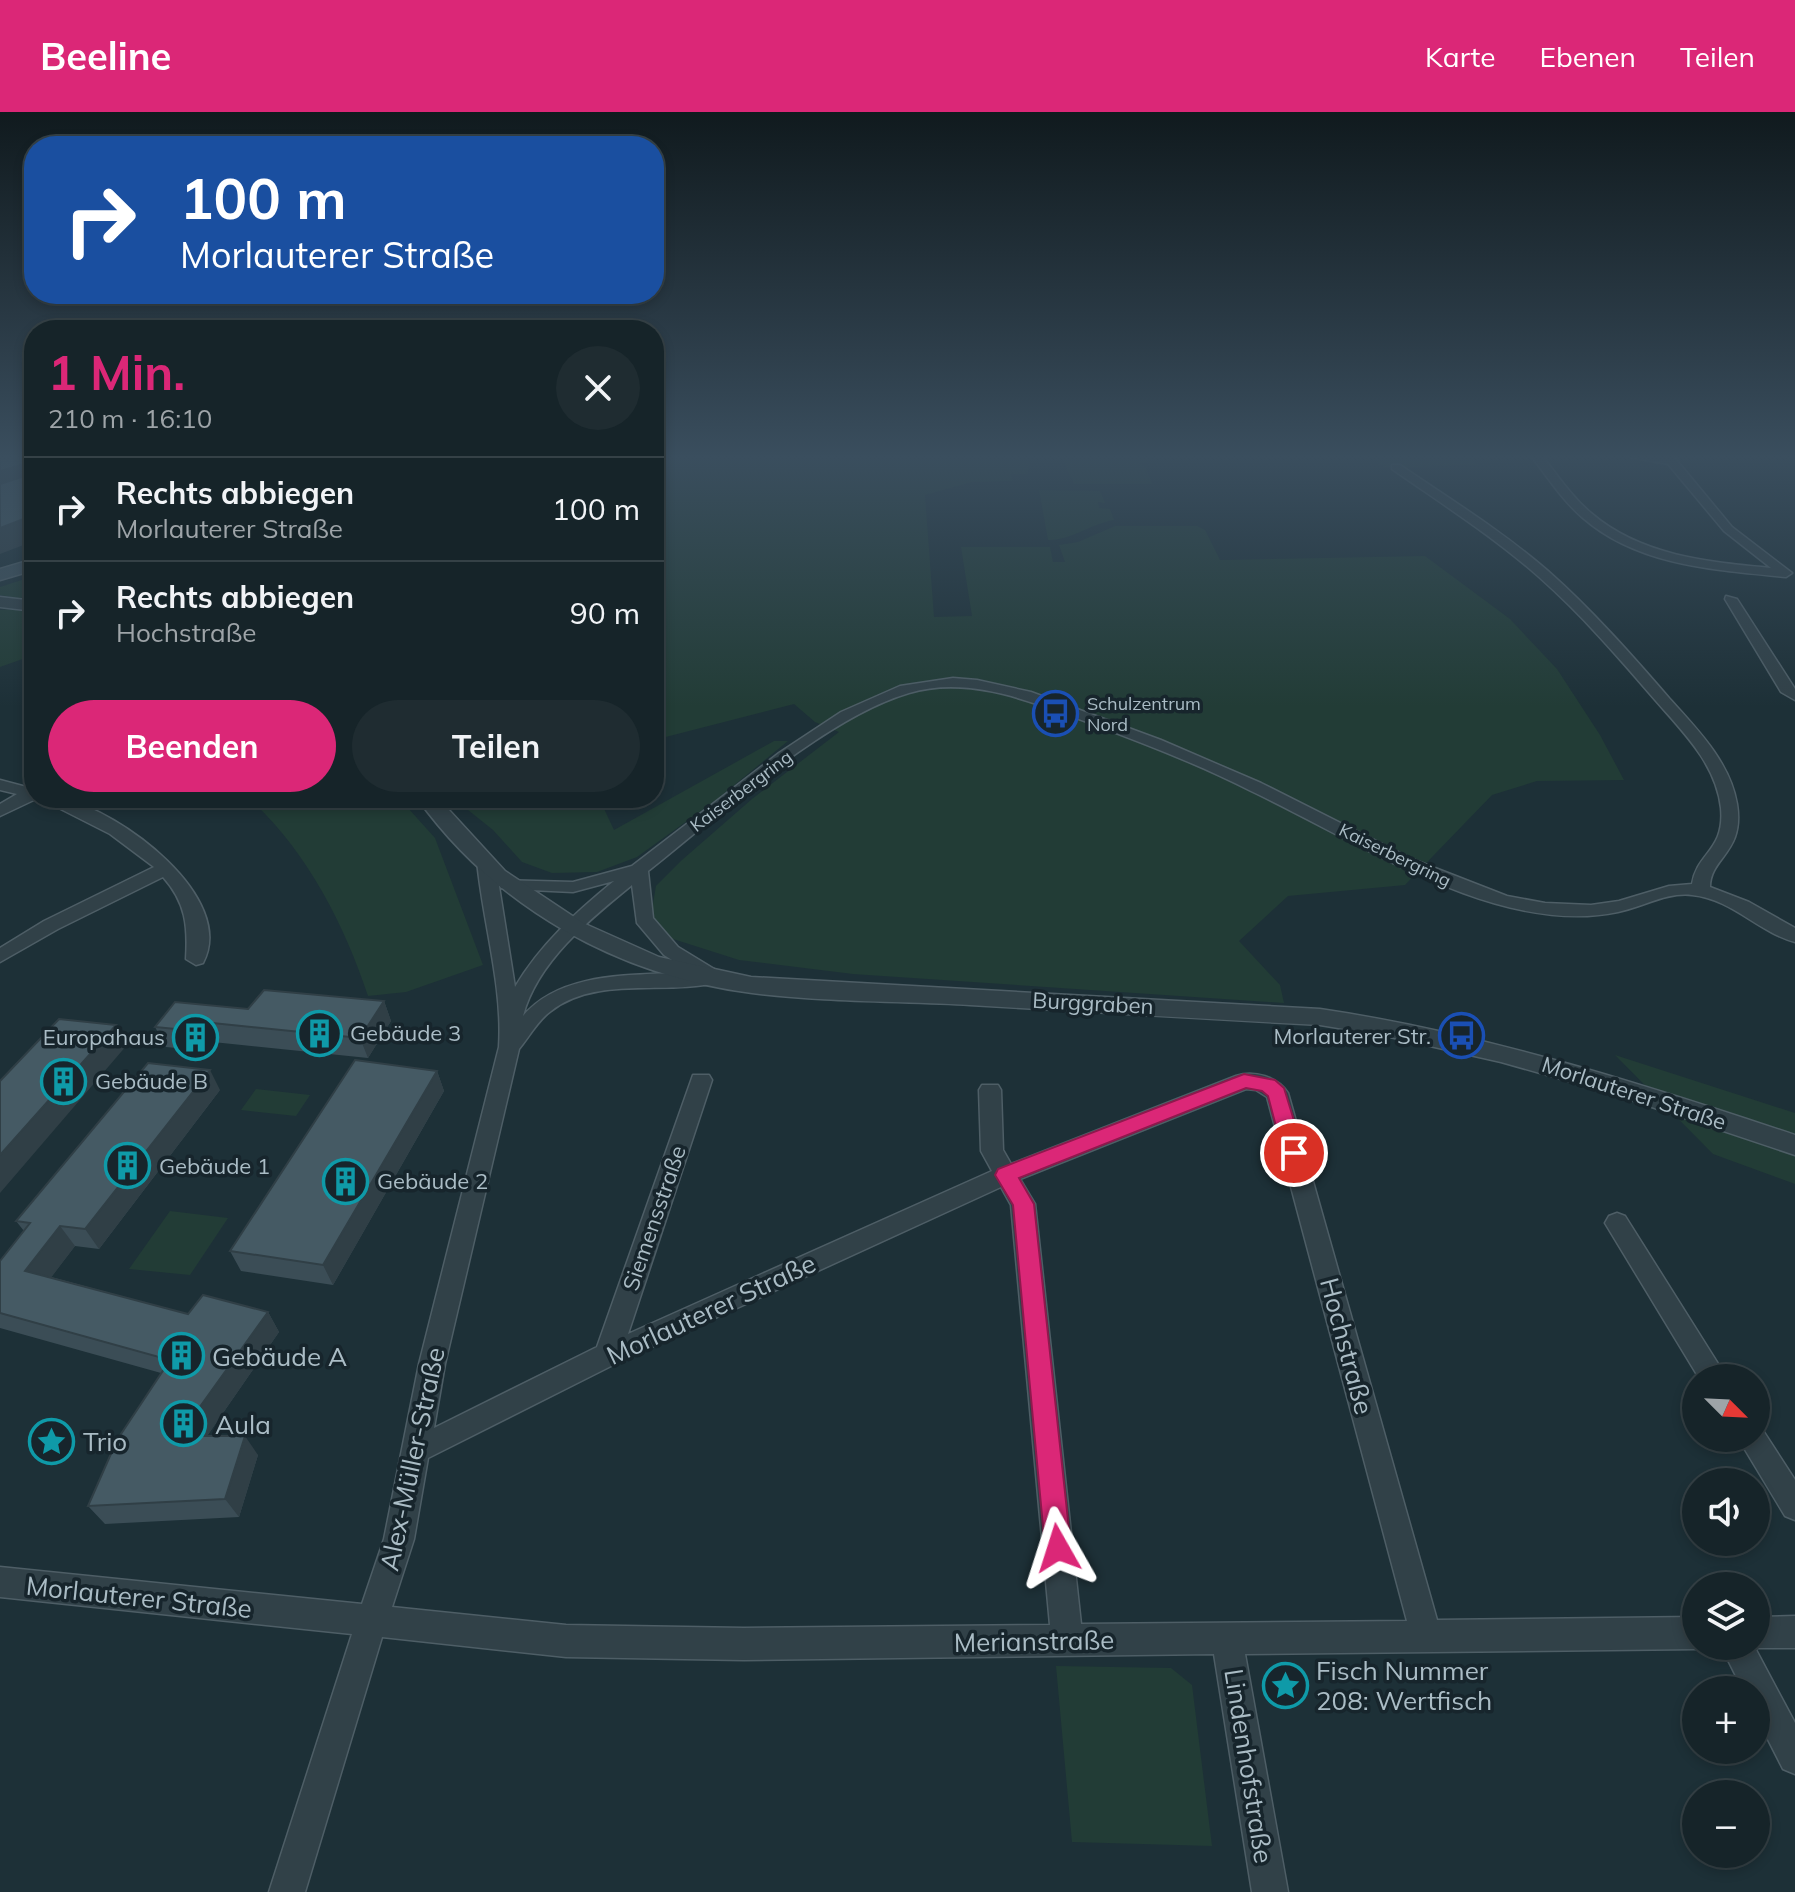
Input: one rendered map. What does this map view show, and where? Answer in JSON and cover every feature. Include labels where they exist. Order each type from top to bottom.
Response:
[{"type":"main road","points":[[0,575],[24,567]]},
{"type":"main road","points":[[0,582],[24,575]]},
{"type":"street","points":[[1498,540],[1561,589],[1622,653],[1704,749],[1719,772],[1730,819],[1725,845],[1704,869],[1701,891],[1730,900],[1795,936]]},
{"type":"street","points":[[1626,540],[1668,556],[1790,576]]},
{"type":"street","points":[[1743,540],[1790,576]]},
{"type":"street","points":[[1731,599],[1786,689],[1795,696]]},
{"type":"street","points":[[0,602],[24,605]]},
{"type":"street","name":"Kaiserbergring","points":[[575,928],[639,869],[798,748],[852,713],[905,689],[932,683],[983,685],[1033,697],[1134,735],[1251,784],[1440,880],[1506,901],[1564,910],[1592,909],[1618,907],[1670,890],[1701,891]]},
{"type":"street","points":[[0,785],[24,791]]},
{"type":"street","points":[[0,811],[24,801]]},
{"type":"street","points":[[76,808],[139,843],[165,869],[190,901],[198,926],[196,959]]},
{"type":"street","name":"Burggraben","points":[[436,808],[507,884],[575,928],[653,963],[712,977],[751,985],[1320,1017],[1413,1030],[1473,1044]]},
{"type":"street","name":"Alex-Müller-Straße","points":[[287,1892],[399,1539],[419,1449],[432,1364],[509,1047],[511,1019],[490,902],[486,861]]},
{"type":"street","points":[[0,956],[51,925],[165,869]]},
{"type":"street","points":[[507,884],[573,887],[599,883],[639,869],[644,919],[671,951],[712,977]]},
{"type":"street","name":"Alex-Müller-Straße","points":[[511,1019],[529,980],[575,928]]},
{"type":"street","name":"Burggraben","points":[[509,1047],[542,1007],[569,992],[604,985],[712,977]]},
{"type":"street","name":"Morlauterer Straße","points":[[1473,1044],[1613,1084],[1795,1145]]},
{"type":"street","name":"Siemensstraße","points":[[608,1355],[701,1080]]},
{"type":"street","name":"Morlauterer Straße","points":[[419,1449],[608,1355],[1006,1175],[1244,1081]]},
{"type":"street","name":"Hochstraße","points":[[1244,1081],[1268,1085],[1277,1093],[1426,1635]]},
{"type":"street","points":[[990,1090],[992,1151],[1023,1204],[1067,1641]]},
{"type":"street","points":[[1617,1223],[1705,1364]]},
{"type":"street","points":[[1761,1452],[1795,1506]]},
{"type":"street","name":"Morlauterer Straße","points":[[0,1582],[373,1620]]},
{"type":"street","name":"Merianstraße","points":[[373,1620],[438,1630],[566,1641],[744,1644],[1682,1633]]},
{"type":"street","points":[[1770,1633],[1795,1632]]},
{"type":"street","name":"Lindenhofstraße","points":[[1227,1640],[1270,1892]]},
{"type":"street","points":[[1744,1660],[1795,1757]]},
{"type":"green space","points":[[664,540],[928,540],[934,617],[972,616],[961,547],[1050,547],[1053,562],[1065,562],[1059,545],[1082,540],[1210,540],[1220,560],[1425,556],[1510,619],[1557,669],[1600,735],[1624,780],[1537,781],[1492,795],[1405,885],[1288,896],[1239,941],[1280,985],[1284,1003],[853,974],[739,960],[670,938],[651,916],[656,886],[752,799],[839,732],[815,722],[794,704],[664,737]]},
{"type":"green space","points":[[24,579],[24,599],[0,595],[0,587]]},
{"type":"green space","points":[[0,610],[24,612],[24,659],[0,667]]},
{"type":"green space","points":[[774,741],[788,741],[716,800],[637,857],[597,872],[552,873],[522,862],[493,830],[466,808],[604,808],[614,830],[654,808],[664,808],[664,802]]},
{"type":"green space","points":[[259,808],[408,808],[435,838],[483,965],[406,992],[368,996],[347,942],[321,889]]},
{"type":"green space","points":[[1615,1055],[1795,1113],[1795,1184],[1713,1154]]},
{"type":"green space","points":[[256,1089],[310,1095],[296,1116],[241,1110]]},
{"type":"green space","points":[[170,1211],[228,1218],[190,1275],[129,1269]]},
{"type":"green space","points":[[1056,1666],[1171,1668],[1192,1685],[1212,1846],[1072,1842]]},
{"type":"building","points":[[264,990],[384,1001],[360,1038],[203,1022],[196,1031],[155,1027],[175,1002],[248,1009]]},
{"type":"building","points":[[59,1019],[116,1025],[0,1155],[0,1081]]},
{"type":"building","name":"Gebäude 2","points":[[355,1060],[437,1071],[323,1265],[230,1251]]},
{"type":"building","points":[[148,1063],[210,1070],[85,1229],[60,1226],[25,1271],[188,1314],[203,1295],[268,1312],[179,1436],[245,1436],[225,1499],[88,1506],[117,1440],[170,1360],[0,1313],[0,1261],[30,1223],[16,1221]]},
{"type":"place","name":"Schulzentrum Nord","points":[[1056,713]]},
{"type":"place","name":"Gebäude 3","points":[[319,1033]]},
{"type":"place","name":"Morlauterer Str.","points":[[1462,1036]]},
{"type":"place","name":"Europahaus","points":[[196,1037]]},
{"type":"place","name":"Gebäude B","points":[[64,1081]]},
{"type":"place","name":"Gebäude 1","points":[[128,1166]]},
{"type":"place","name":"Gebäude 2","points":[[346,1181]]},
{"type":"place","name":"Gebäude A","points":[[181,1356]]},
{"type":"place","name":"Aula","points":[[184,1424]]},
{"type":"place","name":"Trio","points":[[52,1441]]},
{"type":"place","name":"Fisch Nummer 208: Wertfisch","points":[[1285,1685]]},
{"type":"route","points":[[1058,1548],[1023,1204],[1006,1175],[1244,1081],[1257,1081],[1277,1093],[1294,1153]]}]
